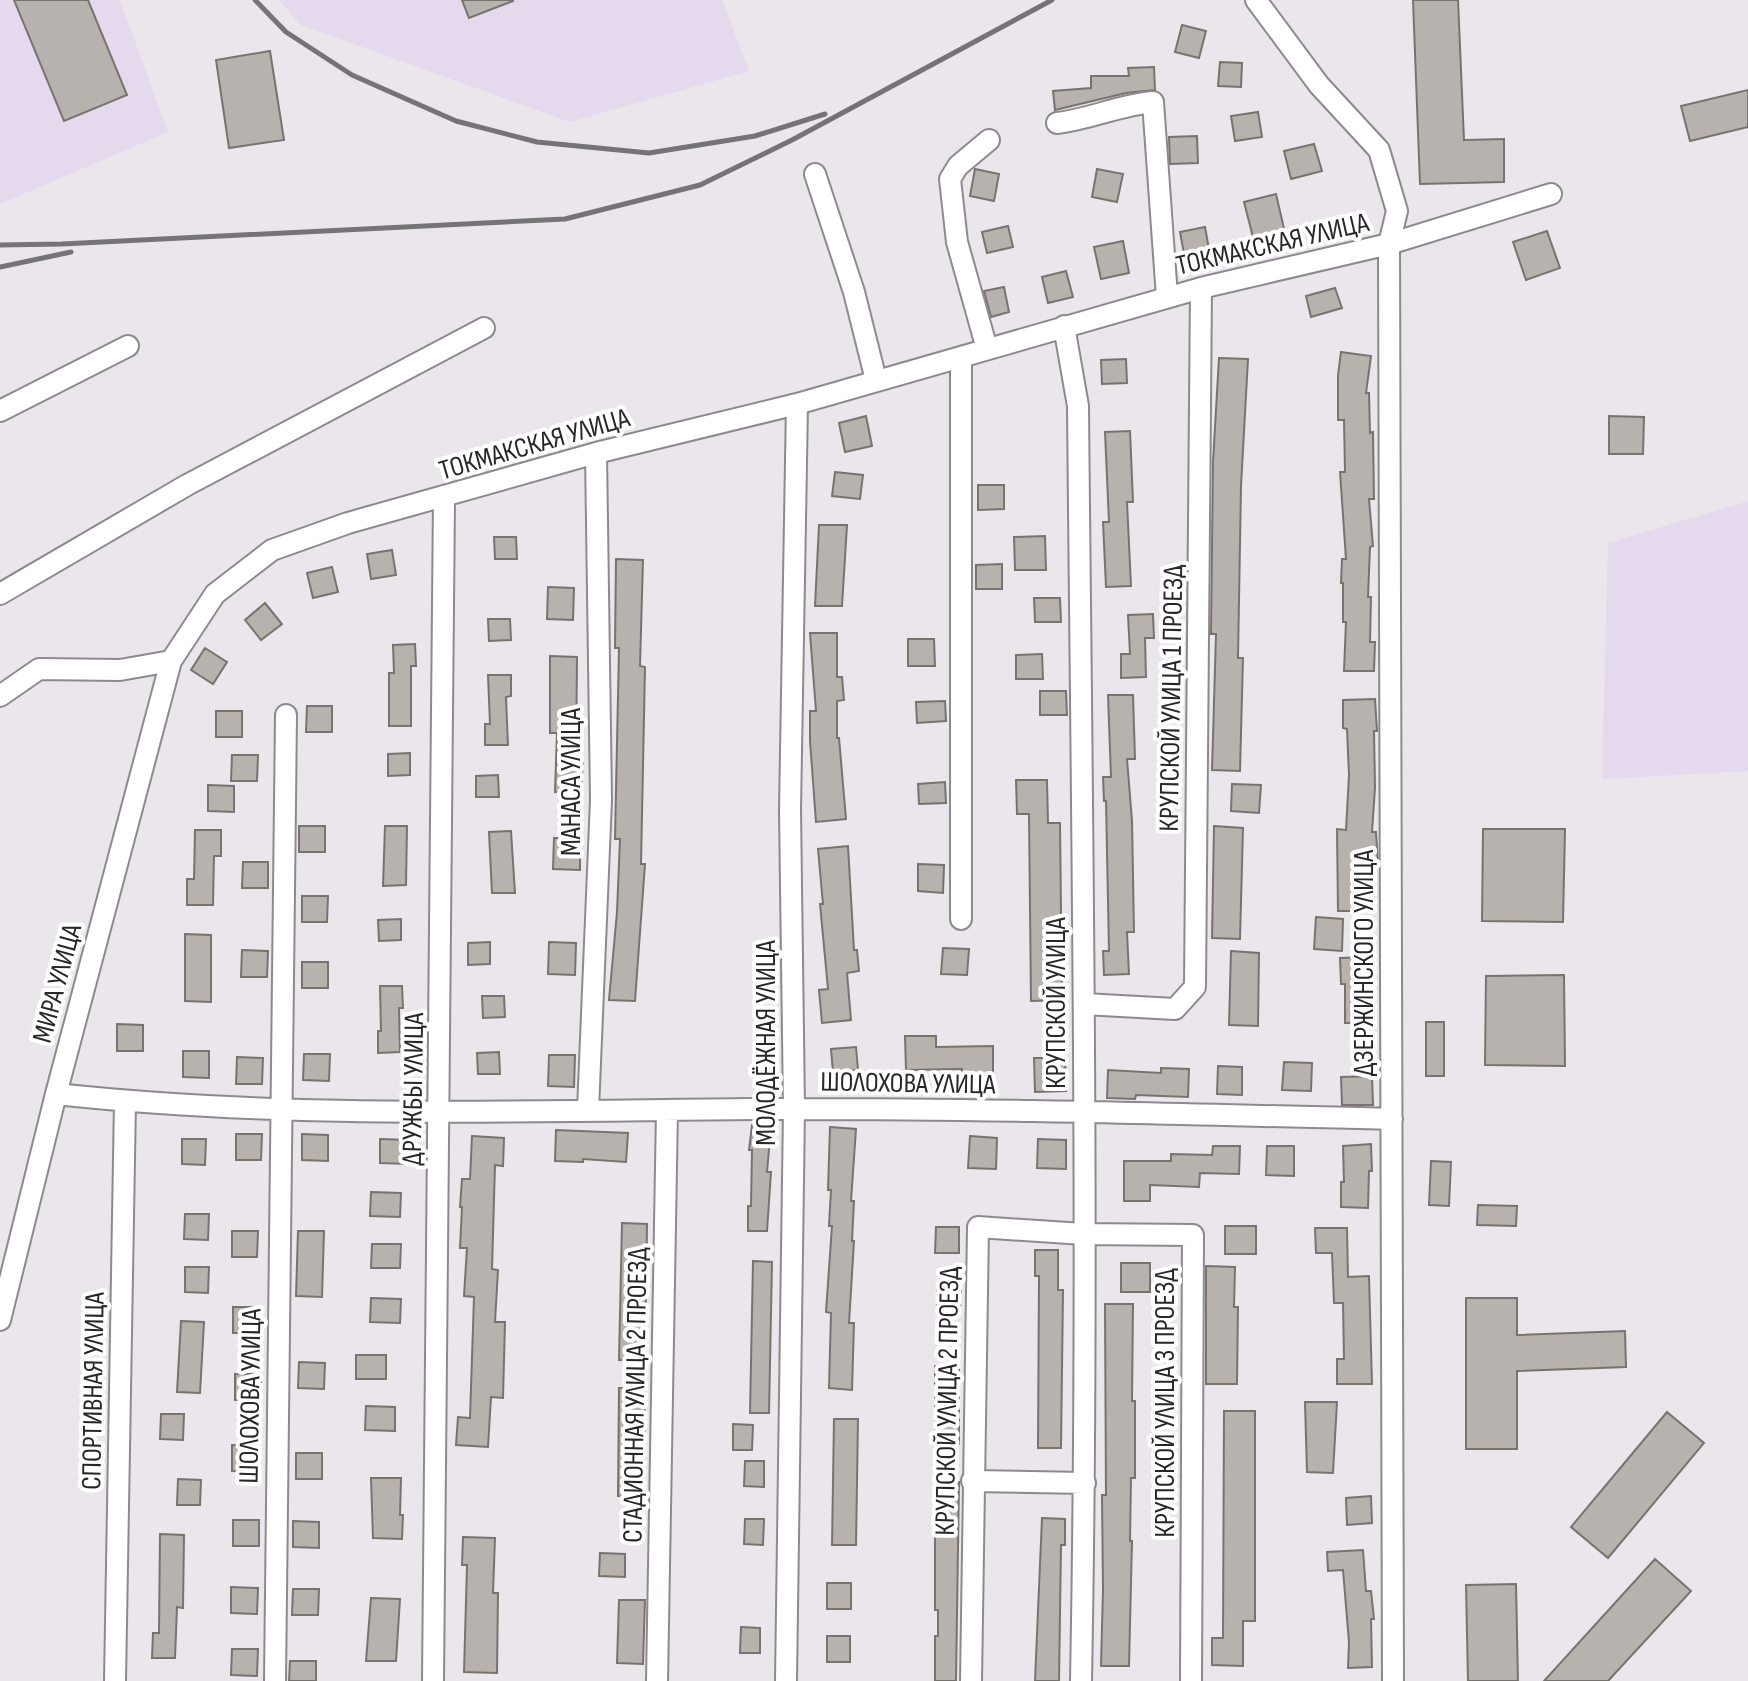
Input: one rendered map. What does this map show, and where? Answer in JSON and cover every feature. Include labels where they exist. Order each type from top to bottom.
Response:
[{"type":"street","name":"ТОКМАКСКАЯ УЛИЦА","points":[[1256,0],[1319,85],[1379,150],[1397,211],[1389,244]]},
{"type":"street","name":"ТОКМАКСКАЯ УЛИЦА","points":[[1057,123],[1123,105],[1153,102],[1167,297]]},
{"type":"street","points":[[987,349],[957,242],[950,179],[958,166],[989,140]]},
{"type":"street","points":[[815,174],[854,292],[876,380]]},
{"type":"street","name":"ТОКМАКСКАЯ УЛИЦА","points":[[171,661],[215,594],[272,550],[348,523],[596,453],[797,404],[1167,297],[1389,244],[1551,194]]},
{"type":"street","name":"ДЗЕРЖИНСКОГО УЛИЦА","points":[[1389,244],[1393,1681]]},
{"type":"street","name":"КРУПСКОЙ УЛИЦА 1 ПРОЕЗД","points":[[1084,1004],[1175,1009],[1195,987],[1201,288]]},
{"type":"street","name":"КРУПСКОЙ УЛИЦА","points":[[1064,326],[1078,406],[1084,1004],[1085,1483],[1081,1681]]},
{"type":"street","points":[[0,594],[187,485],[484,328]]},
{"type":"street","points":[[0,411],[128,346]]},
{"type":"street","points":[[961,357],[961,919]]},
{"type":"street","name":"МОЛОДЁЖНАЯ УЛИЦА","points":[[786,1681],[794,1109],[790,810],[797,404]]},
{"type":"street","name":"МАНАСА УЛИЦА","points":[[588,1110],[601,800],[596,453]]},
{"type":"street","name":"ДРУЖБЫ УЛИЦА","points":[[433,1681],[444,498]]},
{"type":"street","points":[[0,696],[39,669],[120,670],[171,661]]},
{"type":"street","name":"МИРА УЛИЦА","points":[[0,1320],[56,1094],[171,661]]},
{"type":"street","name":"ШОЛОХОВА УЛИЦА","points":[[275,1681],[286,715]]},
{"type":"street","name":"ШОЛОХОВА УЛИЦА","points":[[56,1094],[280,1111],[794,1109],[1392,1119]]},
{"type":"street","name":"СПОРТИВНАЯ УЛИЦА","points":[[115,1681],[125,1101]]},
{"type":"street","name":"СТАДИОННАЯ УЛИЦА 2 ПРОЕЗД","points":[[657,1681],[667,1110]]},
{"type":"street","name":"КРУПСКОЙ УЛИЦА 2 ПРОЕЗД","points":[[971,1681],[978,1227],[1083,1234]]},
{"type":"street","name":"КРУПСКОЙ УЛИЦА 3 ПРОЕЗД","points":[[1083,1234],[1193,1235],[1191,1681]]},
{"type":"street","points":[[972,1481],[1085,1483]]},
{"type":"shaded area","points":[[0,0],[120,0],[168,132],[0,204]]},
{"type":"shaded area","points":[[279,0],[722,0],[749,71],[570,122],[301,25]]},
{"type":"shaded area","points":[[1748,501],[1748,771],[1602,779],[1608,543]]},
{"type":"building","points":[[14,0],[88,0],[127,95],[64,121]]},
{"type":"building","points":[[462,0],[513,0],[513,1],[469,18]]},
{"type":"building","points":[[1413,0],[1458,0],[1464,140],[1504,139],[1504,182],[1420,184]]},
{"type":"building","points":[[1182,25],[1206,31],[1199,58],[1175,52]]},
{"type":"building","points":[[270,51],[284,140],[229,148],[216,60]]},
{"type":"building","points":[[1220,62],[1242,63],[1241,87],[1218,86]]},
{"type":"building","points":[[1154,67],[1155,90],[1126,93],[1055,110],[1053,91],[1091,88],[1091,76],[1129,76],[1128,68]]},
{"type":"building","points":[[1748,90],[1748,127],[1690,141],[1681,106]]},
{"type":"building","points":[[1258,112],[1262,137],[1235,141],[1231,116]]},
{"type":"building","points":[[1197,136],[1198,163],[1170,164],[1169,137]]},
{"type":"building","points":[[1314,144],[1322,171],[1291,179],[1284,151]]},
{"type":"building","points":[[975,169],[999,174],[994,201],[970,196]]},
{"type":"building","points":[[1097,169],[1123,174],[1117,202],[1092,197]]},
{"type":"building","points":[[1276,194],[1285,233],[1254,241],[1244,202]]},
{"type":"building","points":[[1008,226],[1013,247],[987,253],[982,232]]},
{"type":"building","points":[[1205,227],[1210,255],[1185,259],[1180,232]]},
{"type":"building","points":[[1547,231],[1560,268],[1526,280],[1513,242]]},
{"type":"building","points":[[1123,241],[1129,273],[1101,279],[1094,247]]},
{"type":"building","points":[[1066,271],[1073,297],[1048,303],[1042,277]]},
{"type":"building","points":[[1004,287],[1009,312],[991,317],[984,291]]},
{"type":"building","points":[[1335,288],[1342,308],[1311,317],[1306,296]]},
{"type":"building","points":[[1341,352],[1371,356],[1366,393],[1369,393],[1370,433],[1373,432],[1374,499],[1369,499],[1373,546],[1370,547],[1368,597],[1371,597],[1370,642],[1375,642],[1374,671],[1344,671],[1346,622],[1343,622],[1341,583],[1342,559],[1346,559],[1340,472],[1345,472],[1344,420],[1338,420]]},
{"type":"building","points":[[1219,358],[1248,359],[1241,486],[1238,658],[1243,658],[1240,771],[1212,770],[1216,634],[1211,634],[1213,462]]},
{"type":"building","points":[[1126,359],[1127,383],[1102,384],[1101,360]]},
{"type":"building","points":[[866,416],[872,446],[845,452],[839,423]]},
{"type":"building","points":[[1609,416],[1644,417],[1643,454],[1609,454]]},
{"type":"building","points":[[1130,431],[1133,502],[1127,502],[1131,586],[1106,587],[1103,522],[1109,522],[1105,432]]},
{"type":"building","points":[[835,472],[863,475],[860,499],[832,496]]},
{"type":"building","points":[[978,485],[1004,485],[1004,509],[978,510]]},
{"type":"building","points":[[819,525],[847,525],[842,606],[815,606]]},
{"type":"building","points":[[1045,536],[1046,570],[1015,570],[1014,537]]},
{"type":"building","points":[[494,537],[516,537],[517,559],[495,559]]},
{"type":"building","points":[[392,550],[396,575],[371,579],[367,554]]},
{"type":"building","points":[[616,559],[643,560],[640,666],[645,667],[641,864],[645,864],[635,1001],[609,1000],[620,839],[615,839],[619,648],[615,648]]},
{"type":"building","points":[[1002,564],[1002,589],[976,589],[976,565]]},
{"type":"building","points":[[332,567],[338,592],[313,598],[307,573]]},
{"type":"building","points":[[548,587],[574,588],[573,620],[547,619]]},
{"type":"building","points":[[1034,598],[1060,598],[1061,622],[1035,622]]},
{"type":"building","points":[[265,603],[282,624],[261,640],[245,620]]},
{"type":"building","points":[[1153,614],[1154,638],[1145,638],[1146,677],[1121,678],[1121,654],[1130,654],[1128,615]]},
{"type":"building","points":[[488,619],[510,619],[511,640],[489,641]]},
{"type":"building","points":[[810,633],[837,633],[837,677],[842,677],[844,700],[837,701],[837,738],[846,819],[816,822],[810,711],[816,711]]},
{"type":"building","points":[[908,639],[934,639],[935,666],[908,666]]},
{"type":"building","points":[[415,644],[416,666],[411,666],[411,726],[389,726],[389,673],[394,673],[393,645]]},
{"type":"building","points":[[205,648],[227,662],[213,684],[191,670]]},
{"type":"building","points":[[1042,654],[1043,679],[1016,679],[1016,655]]},
{"type":"building","points":[[550,656],[577,657],[576,761],[583,761],[581,793],[555,792],[557,733],[550,733]]},
{"type":"building","points":[[488,675],[511,675],[511,696],[506,697],[508,745],[485,745],[485,724],[490,724]]},
{"type":"building","points":[[1040,691],[1066,691],[1067,715],[1040,715]]},
{"type":"building","points":[[1108,695],[1133,695],[1135,759],[1127,759],[1132,821],[1134,932],[1127,932],[1129,974],[1104,975],[1103,951],[1109,951],[1103,777],[1111,777]]},
{"type":"building","points":[[1375,699],[1377,731],[1374,731],[1372,832],[1376,832],[1378,863],[1374,863],[1374,911],[1338,911],[1337,829],[1346,830],[1349,775],[1343,700]]},
{"type":"building","points":[[945,701],[946,721],[917,723],[916,702]]},
{"type":"building","points":[[307,706],[332,706],[332,732],[306,732]]},
{"type":"building","points":[[216,711],[242,711],[242,737],[216,737]]},
{"type":"building","points":[[410,753],[410,775],[388,776],[388,754]]},
{"type":"building","points":[[232,755],[258,755],[257,781],[231,781]]},
{"type":"building","points":[[498,775],[499,797],[476,797],[476,776]]},
{"type":"building","points":[[1016,780],[1047,780],[1048,823],[1060,823],[1062,1000],[1031,1001],[1029,814],[1017,814]]},
{"type":"building","points":[[945,782],[946,803],[919,804],[918,784]]},
{"type":"building","points":[[1232,784],[1261,785],[1259,813],[1231,811]]},
{"type":"building","points":[[208,785],[234,786],[234,812],[208,811]]},
{"type":"building","points":[[299,826],[325,826],[325,852],[299,852]]},
{"type":"building","points":[[385,826],[407,826],[406,885],[383,886]]},
{"type":"building","points":[[1214,826],[1243,828],[1240,939],[1212,938]]},
{"type":"building","points":[[1483,829],[1565,829],[1563,922],[1482,921]]},
{"type":"building","points":[[195,830],[221,830],[221,856],[214,856],[213,905],[187,905],[187,879],[194,879]]},
{"type":"building","points":[[511,831],[515,893],[492,893],[489,832]]},
{"type":"building","points":[[554,838],[580,839],[580,870],[553,869]]},
{"type":"building","points":[[848,846],[854,950],[857,950],[859,971],[847,973],[851,1020],[822,1023],[819,990],[828,989],[818,849]]},
{"type":"building","points":[[243,862],[268,862],[268,888],[242,888]]},
{"type":"building","points":[[918,864],[944,865],[943,893],[918,891]]},
{"type":"building","points":[[302,896],[328,896],[327,922],[302,922]]},
{"type":"building","points":[[1316,917],[1343,919],[1342,951],[1314,949]]},
{"type":"building","points":[[401,919],[401,940],[379,941],[378,920]]},
{"type":"building","points":[[185,934],[211,935],[211,1002],[185,1001]]},
{"type":"building","points":[[490,942],[490,964],[468,965],[468,943]]},
{"type":"building","points":[[549,942],[576,943],[575,975],[548,974]]},
{"type":"building","points":[[943,948],[969,949],[967,975],[941,974]]},
{"type":"building","points":[[242,950],[268,951],[267,977],[241,977]]},
{"type":"building","points":[[1231,951],[1259,953],[1258,1026],[1229,1025]]},
{"type":"building","points":[[1372,957],[1373,1023],[1345,1023],[1345,984],[1341,984],[1340,958]]},
{"type":"building","points":[[302,962],[328,962],[328,988],[302,988]]},
{"type":"building","points":[[1564,975],[1565,1066],[1485,1065],[1486,976]]},
{"type":"building","points":[[380,986],[402,986],[400,1052],[378,1053]]},
{"type":"building","points":[[482,996],[504,996],[505,1017],[483,1018]]},
{"type":"building","points":[[1426,1022],[1444,1022],[1444,1076],[1426,1076]]},
{"type":"building","points":[[117,1024],[143,1025],[143,1051],[117,1051]]},
{"type":"building","points":[[905,1036],[936,1036],[936,1047],[993,1046],[993,1080],[962,1080],[962,1069],[906,1070]]},
{"type":"building","points":[[856,1047],[858,1070],[833,1072],[831,1049]]},
{"type":"building","points":[[183,1051],[209,1051],[209,1078],[183,1077]]},
{"type":"building","points":[[499,1052],[500,1074],[478,1074],[477,1053]]},
{"type":"building","points":[[304,1054],[330,1054],[329,1081],[303,1080]]},
{"type":"building","points":[[549,1055],[575,1055],[574,1087],[548,1086]]},
{"type":"building","points":[[237,1057],[263,1058],[262,1084],[236,1084]]},
{"type":"building","points":[[1034,1058],[1065,1058],[1066,1091],[1035,1092]]},
{"type":"building","points":[[1284,1062],[1312,1063],[1311,1091],[1282,1090]]},
{"type":"building","points":[[1218,1066],[1242,1067],[1242,1095],[1217,1094]]},
{"type":"building","points":[[1161,1068],[1189,1069],[1188,1097],[1136,1095],[1135,1099],[1107,1098],[1108,1070],[1161,1073]]},
{"type":"building","points":[[1372,1076],[1373,1105],[1342,1105],[1341,1077]]},
{"type":"building","points":[[752,1125],[771,1127],[767,1231],[748,1231]]},
{"type":"building","points":[[830,1127],[856,1129],[851,1201],[854,1201],[854,1241],[849,1323],[854,1323],[852,1390],[829,1388],[831,1313],[826,1312],[832,1226],[829,1226],[831,1190],[828,1190]]},
{"type":"building","points":[[556,1130],[628,1133],[626,1162],[555,1161]]},
{"type":"building","points":[[236,1134],[262,1134],[261,1160],[236,1160]]},
{"type":"building","points":[[302,1134],[328,1135],[328,1161],[302,1160]]},
{"type":"building","points":[[472,1136],[504,1138],[503,1166],[495,1165],[492,1269],[498,1270],[495,1322],[505,1322],[503,1398],[491,1397],[488,1447],[456,1445],[458,1417],[470,1418],[474,1297],[464,1296],[467,1248],[460,1248],[460,1207],[462,1179],[470,1179]]},
{"type":"building","points":[[970,1136],[997,1138],[996,1169],[968,1168]]},
{"type":"building","points":[[182,1139],[206,1139],[205,1165],[182,1164]]},
{"type":"building","points":[[380,1139],[410,1140],[409,1164],[380,1163]]},
{"type":"building","points":[[1038,1139],[1066,1140],[1066,1169],[1037,1168]]},
{"type":"building","points":[[1371,1144],[1368,1208],[1341,1207],[1343,1146]]},
{"type":"building","points":[[1213,1146],[1240,1146],[1239,1174],[1200,1173],[1199,1187],[1150,1185],[1150,1201],[1124,1201],[1124,1161],[1171,1161],[1171,1154],[1212,1155]]},
{"type":"building","points":[[1267,1146],[1294,1146],[1294,1176],[1266,1175]]},
{"type":"building","points":[[1431,1161],[1451,1162],[1449,1206],[1429,1205]]},
{"type":"building","points":[[371,1192],[401,1193],[400,1217],[370,1216]]},
{"type":"building","points":[[1478,1205],[1517,1206],[1516,1226],[1477,1225]]},
{"type":"building","points":[[185,1214],[209,1214],[208,1240],[184,1239]]},
{"type":"building","points":[[622,1223],[647,1224],[645,1361],[619,1360]]},
{"type":"building","points":[[1225,1226],[1256,1226],[1256,1254],[1225,1254]]},
{"type":"building","points":[[936,1227],[959,1227],[959,1253],[935,1253]]},
{"type":"building","points":[[1315,1228],[1347,1228],[1348,1277],[1369,1276],[1372,1384],[1337,1384],[1337,1359],[1344,1359],[1343,1303],[1334,1303],[1332,1253],[1316,1253]]},
{"type":"building","points":[[232,1231],[258,1231],[257,1257],[232,1257]]},
{"type":"building","points":[[298,1231],[324,1231],[322,1297],[296,1296]]},
{"type":"building","points":[[372,1244],[401,1244],[400,1268],[371,1268]]},
{"type":"building","points":[[1035,1250],[1058,1250],[1058,1290],[1063,1290],[1061,1448],[1038,1448],[1039,1276],[1035,1276]]},
{"type":"building","points":[[753,1261],[772,1262],[769,1413],[750,1413]]},
{"type":"building","points":[[1121,1263],[1150,1263],[1150,1292],[1121,1292]]},
{"type":"building","points":[[1206,1266],[1235,1267],[1237,1384],[1206,1384]]},
{"type":"building","points":[[185,1267],[209,1267],[208,1293],[185,1292]]},
{"type":"building","points":[[937,1284],[961,1284],[960,1311],[937,1311]]},
{"type":"building","points":[[371,1298],[401,1299],[400,1323],[370,1322]]},
{"type":"building","points":[[1466,1298],[1517,1298],[1517,1335],[1625,1331],[1626,1367],[1517,1371],[1517,1449],[1466,1449]]},
{"type":"building","points":[[1105,1304],[1133,1304],[1135,1478],[1131,1478],[1129,1666],[1101,1666],[1102,1495],[1106,1495]]},
{"type":"building","points":[[233,1307],[259,1307],[258,1333],[233,1333]]},
{"type":"building","points":[[181,1321],[204,1322],[200,1393],[177,1392]]},
{"type":"building","points":[[356,1355],[386,1355],[386,1379],[356,1379]]},
{"type":"building","points":[[299,1362],[325,1363],[324,1389],[298,1388]]},
{"type":"building","points":[[935,1366],[959,1366],[959,1444],[935,1445]]},
{"type":"building","points":[[235,1374],[261,1374],[261,1400],[235,1400]]},
{"type":"building","points":[[619,1388],[645,1388],[644,1497],[618,1496]]},
{"type":"building","points":[[1305,1402],[1337,1402],[1333,1473],[1307,1472]]},
{"type":"building","points":[[366,1406],[395,1407],[395,1431],[365,1430]]},
{"type":"building","points":[[1224,1411],[1255,1411],[1255,1621],[1243,1621],[1243,1666],[1212,1665],[1212,1638],[1223,1638]]},
{"type":"building","points":[[1667,1412],[1704,1443],[1608,1558],[1571,1527]]},
{"type":"building","points":[[161,1414],[184,1414],[183,1440],[160,1439]]},
{"type":"building","points":[[834,1419],[858,1419],[856,1545],[832,1545]]},
{"type":"building","points":[[733,1424],[753,1425],[752,1450],[733,1450]]},
{"type":"building","points":[[232,1445],[258,1446],[258,1472],[232,1471]]},
{"type":"building","points":[[296,1453],[322,1453],[322,1479],[296,1479]]},
{"type":"building","points":[[745,1461],[764,1461],[764,1487],[744,1486]]},
{"type":"building","points":[[371,1478],[401,1478],[402,1539],[373,1538]]},
{"type":"building","points":[[178,1479],[201,1480],[200,1505],[177,1505]]},
{"type":"building","points":[[935,1482],[959,1482],[956,1681],[935,1681],[938,1610],[935,1610]]},
{"type":"building","points":[[1371,1496],[1372,1523],[1347,1525],[1346,1498]]},
{"type":"building","points":[[1042,1518],[1065,1519],[1065,1545],[1061,1545],[1059,1681],[1035,1681]]},
{"type":"building","points":[[745,1519],[764,1519],[763,1545],[744,1544]]},
{"type":"building","points":[[233,1520],[259,1520],[259,1546],[233,1546]]},
{"type":"building","points":[[293,1521],[319,1522],[319,1548],[293,1547]]},
{"type":"building","points":[[160,1534],[184,1535],[183,1608],[177,1607],[175,1658],[152,1658],[153,1633],[159,1633]]},
{"type":"building","points":[[463,1537],[495,1538],[493,1593],[498,1593],[497,1673],[464,1672],[467,1565],[462,1565]]},
{"type":"building","points":[[1363,1550],[1366,1591],[1371,1591],[1374,1619],[1371,1619],[1372,1667],[1348,1668],[1343,1570],[1328,1571],[1327,1552]]},
{"type":"building","points":[[600,1553],[625,1554],[625,1577],[599,1576]]},
{"type":"building","points":[[1655,1559],[1691,1591],[1608,1681],[1544,1681]]},
{"type":"building","points":[[827,1583],[851,1583],[851,1609],[827,1609]]},
{"type":"building","points":[[1516,1584],[1518,1681],[1468,1681],[1466,1585]]},
{"type":"building","points":[[231,1587],[258,1588],[257,1614],[231,1613]]},
{"type":"building","points":[[293,1589],[319,1589],[318,1615],[292,1615]]},
{"type":"building","points":[[371,1598],[400,1599],[396,1661],[366,1661]]},
{"type":"building","points":[[619,1600],[645,1600],[643,1664],[617,1663]]},
{"type":"building","points":[[741,1627],[760,1628],[760,1653],[740,1653]]},
{"type":"building","points":[[827,1636],[850,1636],[850,1662],[827,1662]]},
{"type":"building","points":[[232,1649],[258,1649],[257,1676],[231,1675]]},
{"type":"building","points":[[290,1661],[316,1661],[316,1681],[289,1681]]},
{"type":"railway","points":[[255,0],[286,32],[352,75],[456,121],[537,142],[649,153],[755,136],[825,114]]},
{"type":"railway","points":[[0,245],[565,219],[700,185],[792,140],[1052,0]]},
{"type":"railway","points":[[0,267],[71,252]]}]
